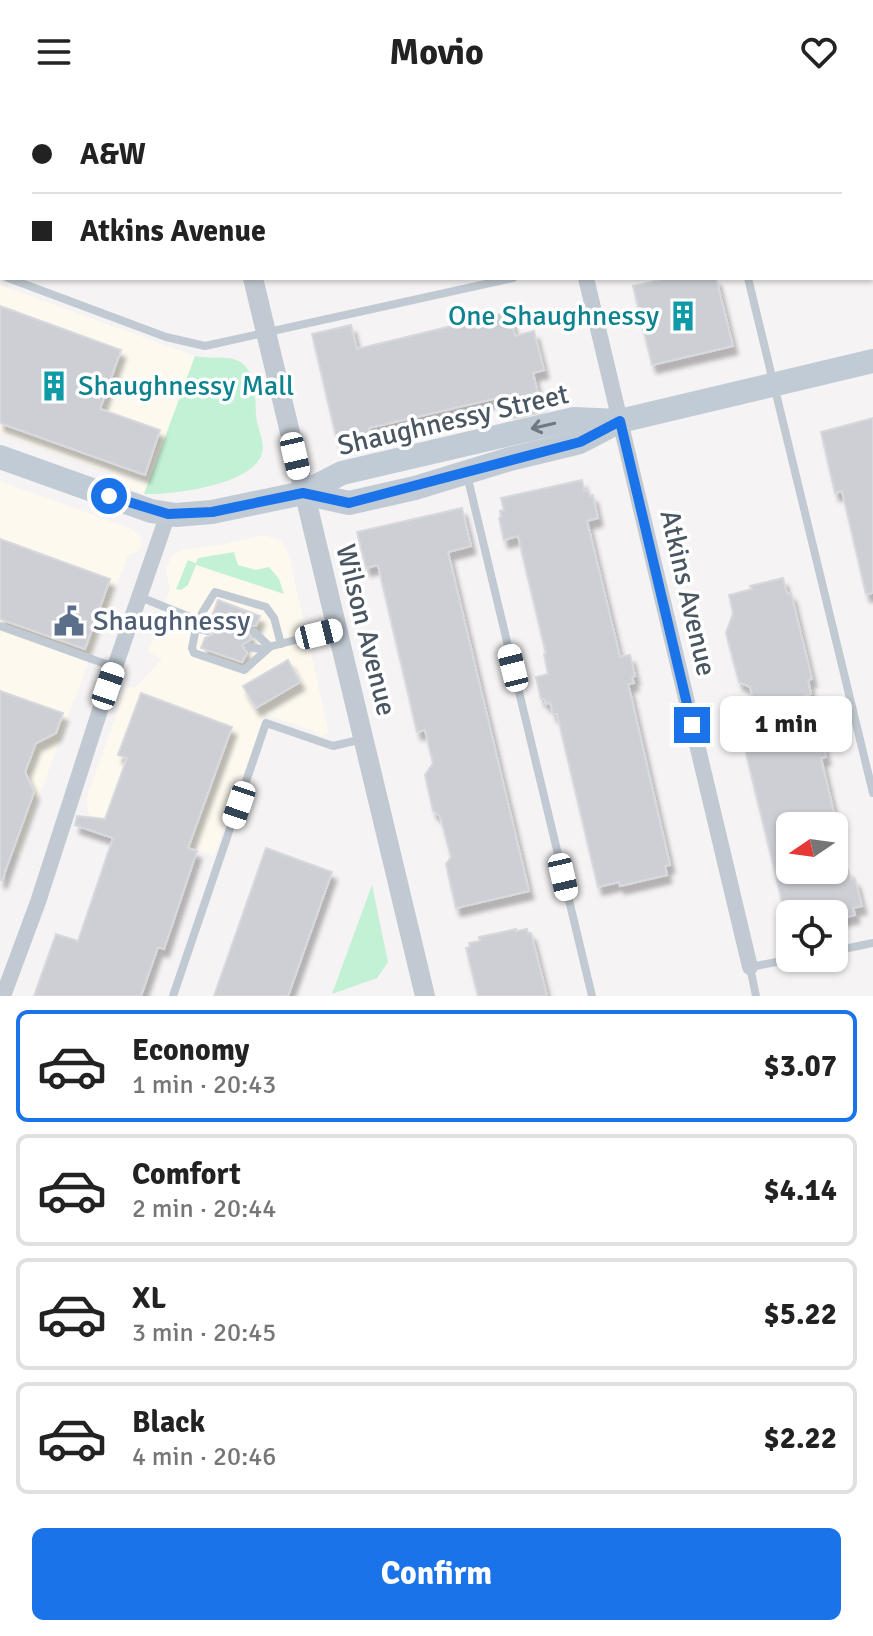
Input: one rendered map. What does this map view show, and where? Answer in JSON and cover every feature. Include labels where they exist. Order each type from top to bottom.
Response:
[{"type":"main road","name":"Shaughnessy Street","points":[[303,493],[349,503],[580,442],[620,421],[873,361]]},
{"type":"main road","name":"Shaughnessy Street","points":[[0,457],[138,507],[168,514],[212,512],[303,493],[342,473],[574,419],[620,421]]},
{"type":"street","name":"Wilson Avenue","points":[[253,280],[364,739],[420,995]]},
{"type":"street","name":"Atkins Avenue","points":[[586,280],[750,967]]},
{"type":"street","points":[[3,996],[38,902],[114,667],[168,514]]},
{"type":"lane","points":[[14,280],[193,345],[216,345],[504,280]]},
{"type":"lane","points":[[748,280],[873,793]]},
{"type":"lane","points":[[467,472],[592,996]]},
{"type":"lane","points":[[202,613],[215,592],[262,605],[274,618],[281,644]]},
{"type":"lane","points":[[139,597],[190,617],[202,613],[212,616]]},
{"type":"lane","points":[[190,617],[196,628],[194,653],[238,669],[249,667],[270,647]]},
{"type":"lane","points":[[0,626],[114,667]]},
{"type":"lane","points":[[196,628],[207,631]]},
{"type":"lane","points":[[249,647],[270,647],[337,629]]},
{"type":"lane","points":[[254,632],[270,647]]},
{"type":"lane","points":[[173,996],[266,723],[333,746],[364,739]]},
{"type":"lane","points":[[848,948],[873,943]]},
{"type":"lane","points":[[756,996],[750,967],[776,962]]},
{"type":"shaded area","points":[[0,285],[195,356],[144,494],[130,488],[121,477],[0,434]]},
{"type":"shaded area","points":[[0,481],[129,528],[140,536],[142,545],[137,552],[128,555],[21,848],[21,856],[0,848]]},
{"type":"shaded area","points":[[263,535],[280,540],[288,552],[329,733],[320,737],[313,731],[265,714],[214,856],[89,815],[86,800],[126,688],[136,687],[162,659],[148,652],[170,589],[166,571],[170,558],[181,550]]},
{"type":"green space","points":[[195,356],[236,360],[249,371],[262,453],[256,464],[229,480],[192,490],[144,494]]},
{"type":"green space","points":[[234,552],[238,565],[256,570],[269,567],[279,579],[284,594],[196,565],[188,585],[181,590],[176,589],[188,560],[196,563],[198,558]]},
{"type":"green space","points":[[372,885],[388,962],[377,978],[332,994]]},
{"type":"building","name":"One Shaughnessy","points":[[660,280],[716,280],[733,346],[652,365],[633,286]]},
{"type":"building","name":"Shaughnessy Mall","points":[[0,306],[121,350],[100,409],[160,430],[145,475],[0,423]]},
{"type":"building","points":[[509,312],[515,336],[534,331],[544,370],[533,373],[540,402],[509,409],[506,396],[369,428],[371,437],[338,445],[312,334],[351,325],[357,349]]},
{"type":"building","points":[[873,418],[873,593],[866,594],[842,491],[835,493],[821,432]]},
{"type":"building","points":[[582,480],[584,491],[588,490],[590,496],[593,495],[598,518],[587,521],[620,657],[630,655],[635,676],[632,677],[634,683],[628,684],[670,865],[665,866],[667,875],[620,886],[619,882],[598,887],[557,714],[553,714],[550,702],[546,704],[545,699],[541,699],[536,677],[548,674],[546,654],[518,536],[504,540],[499,518],[500,511],[504,510],[501,498]]},
{"type":"building","points":[[462,508],[471,546],[448,552],[529,891],[456,908],[446,864],[451,857],[440,816],[433,811],[425,775],[433,763],[425,730],[417,732],[378,565],[366,568],[357,532]]},
{"type":"building","points":[[0,539],[110,579],[85,649],[0,619]]},
{"type":"building","points":[[783,578],[787,594],[791,593],[812,679],[808,680],[811,694],[804,696],[812,734],[820,732],[826,757],[821,758],[834,812],[776,812],[776,877],[745,749],[749,748],[747,740],[762,736],[750,687],[739,682],[726,633],[733,613],[729,595],[752,589],[750,586]]},
{"type":"building","points":[[218,600],[260,616],[256,626],[247,630],[252,639],[242,645],[247,653],[242,662],[201,648],[205,638],[213,634],[209,624]]},
{"type":"building","points":[[288,660],[300,682],[256,708],[243,686]]},
{"type":"building","points":[[0,691],[63,713],[56,733],[36,743],[25,772],[34,792],[2,880],[0,880]]},
{"type":"building","points":[[141,693],[232,727],[188,848],[197,851],[164,949],[158,947],[141,996],[34,996],[56,934],[78,941],[113,838],[75,825],[77,816],[105,819],[127,758],[118,755]]},
{"type":"building","points":[[266,848],[332,872],[288,996],[214,996]]},
{"type":"building","points":[[848,870],[851,880],[855,879],[862,906],[853,908],[855,915],[848,917],[848,900],[782,900],[778,884],[848,884]]},
{"type":"building","points":[[527,929],[531,933],[547,996],[478,996],[466,948],[470,947],[469,943],[480,941],[479,937]]},
{"type":"place","name":"One Shaughnessy","points":[[683,316]]},
{"type":"place","name":"Shaughnessy Mall","points":[[54,386]]},
{"type":"place","name":"Shaughnessy","points":[[69,621]]},
{"type":"route","points":[[109,496],[168,514],[212,512],[303,493],[349,503],[580,442],[620,421],[692,725]]}]
